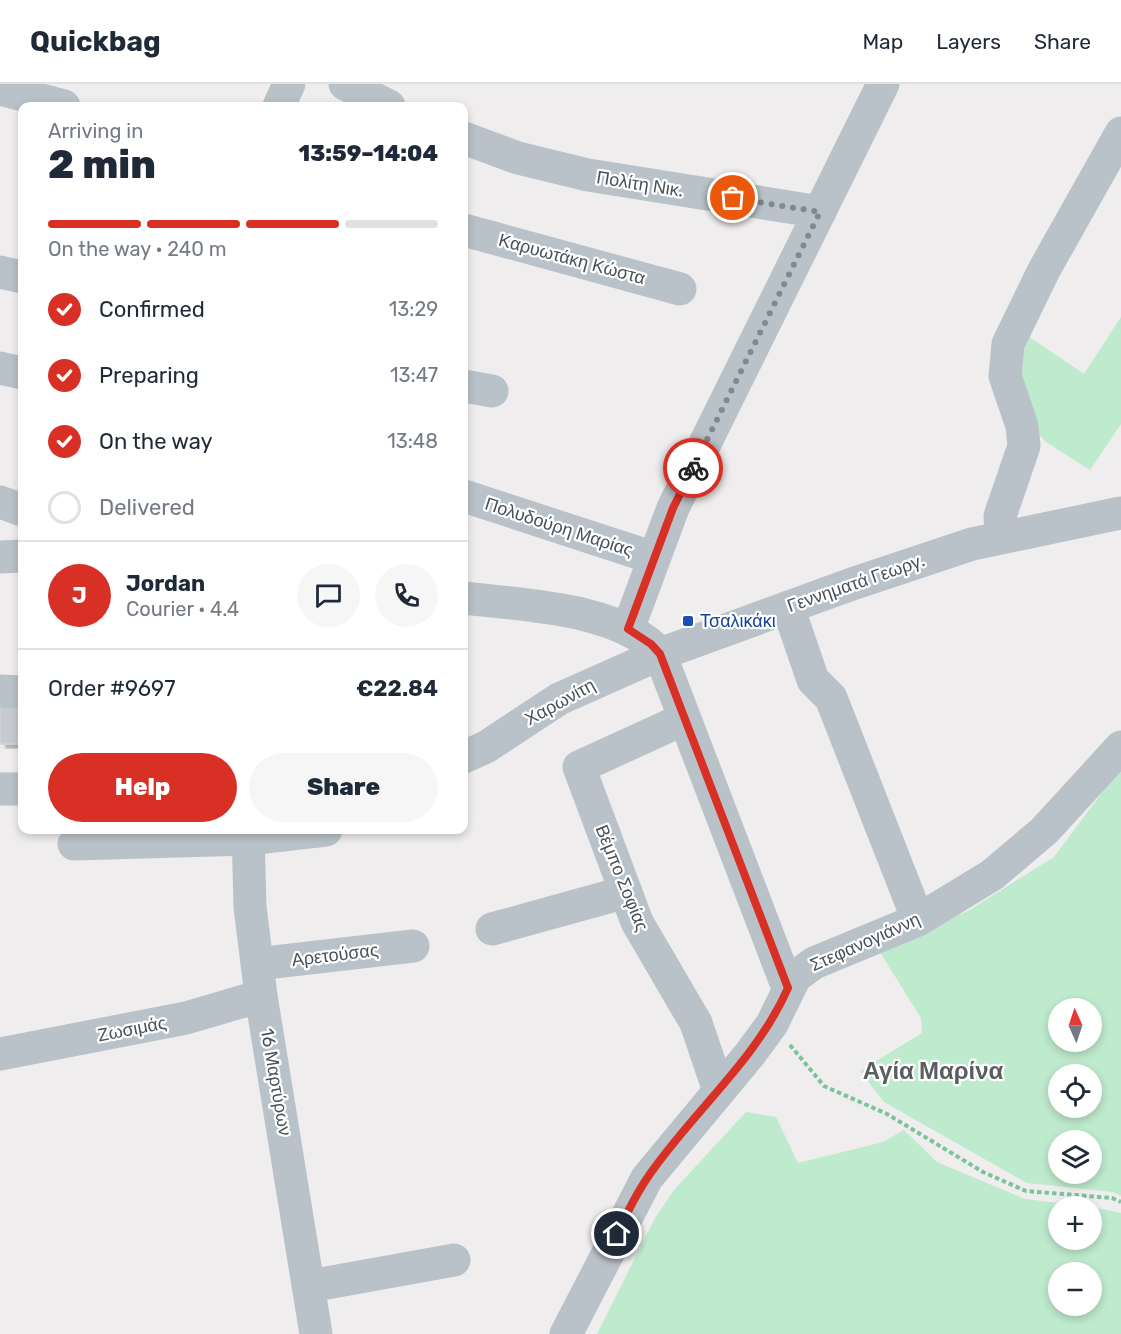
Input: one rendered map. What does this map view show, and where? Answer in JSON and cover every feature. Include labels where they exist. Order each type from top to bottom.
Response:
[{"type":"street","points":[[281,102],[289,84]]},
{"type":"street","points":[[345,84],[381,102]]},
{"type":"street","points":[[628,629],[673,508],[820,212],[878,87]]},
{"type":"street","points":[[0,89],[49,102]]},
{"type":"street","points":[[1001,538],[1000,516],[1024,446],[1022,426],[1005,376],[1008,344],[1039,279],[1121,133]]},
{"type":"street","name":"Πολίτη Νικ.","points":[[468,139],[518,158],[588,176],[820,212]]},
{"type":"street","name":"Καρυωτάκη Κώστα","points":[[468,231],[680,289]]},
{"type":"street","points":[[0,272],[18,276]]},
{"type":"street","points":[[0,368],[18,372]]},
{"type":"street","name":"Πολυδούρη Μαρίας","points":[[468,497],[654,558]]},
{"type":"street","points":[[0,502],[18,509]]},
{"type":"street","name":"Γεννηματά Γεωργ.","points":[[660,654],[972,543],[1121,513]]},
{"type":"street","points":[[0,557],[18,556]]},
{"type":"street","points":[[468,599],[549,609],[628,629],[651,644],[660,654],[788,988]]},
{"type":"street","points":[[788,607],[813,680],[831,698],[918,920]]},
{"type":"street","name":"Χαρωνίτη","points":[[468,755],[486,747],[559,699],[660,654]]},
{"type":"street","points":[[0,692],[18,692]]},
{"type":"street","name":"Βέμπο Σοφίας","points":[[684,719],[579,766],[637,922],[696,1023],[719,1091]]},
{"type":"street","name":"Στεφανογιάννη","points":[[566,1334],[635,1197],[656,1166],[772,1024],[788,988],[806,967],[918,920],[975,886],[1011,861],[1044,831],[1121,747]]},
{"type":"street","points":[[0,789],[18,789]]},
{"type":"street","points":[[74,844],[249,834]]},
{"type":"street","name":"16 Μαρτύρων","points":[[249,834],[250,907],[259,980],[316,1334]]},
{"type":"street","points":[[492,930],[626,891]]},
{"type":"street","name":"Αρετούσας","points":[[259,980],[413,946]]},
{"type":"street","name":"Ζωσιμάς","points":[[0,1054],[186,1018],[259,980]]},
{"type":"street","points":[[310,1286],[454,1260]]},
{"type":"path","points":[[772,1024],[824,1086],[887,1114],[983,1173],[1026,1191],[1112,1198],[1121,1202]]},
{"type":"green space","points":[[1121,317],[1121,424],[1090,470],[1046,442],[1031,425],[1014,381],[1025,334],[1084,374]]},
{"type":"green space","points":[[1121,767],[1121,1196],[1113,1192],[1027,1183],[884,1102],[860,1071],[922,1033],[921,1018],[878,949],[968,911],[1054,857]]},
{"type":"green space","points":[[746,1112],[776,1117],[798,1163],[883,1142],[904,1130],[937,1162],[1025,1199],[1048,1202],[1048,1250],[1102,1250],[1102,1209],[1121,1213],[1121,1334],[597,1334],[655,1218],[674,1190]]},
{"type":"building","points":[[0,699],[18,700],[18,744],[0,744]]},
{"type":"way so far","points":[[693,468],[820,212],[733,198]]},
{"type":"place","name":"Τσαλικάκι","points":[[688,621]]},
{"type":"district","name":"Αγία Μαρίνα","points":[[933,1071]]},
{"type":"route","points":[[617,1234],[635,1197],[656,1166],[750,1054],[772,1024],[788,988],[660,654],[640,635],[628,629],[673,508],[693,468]]}]
